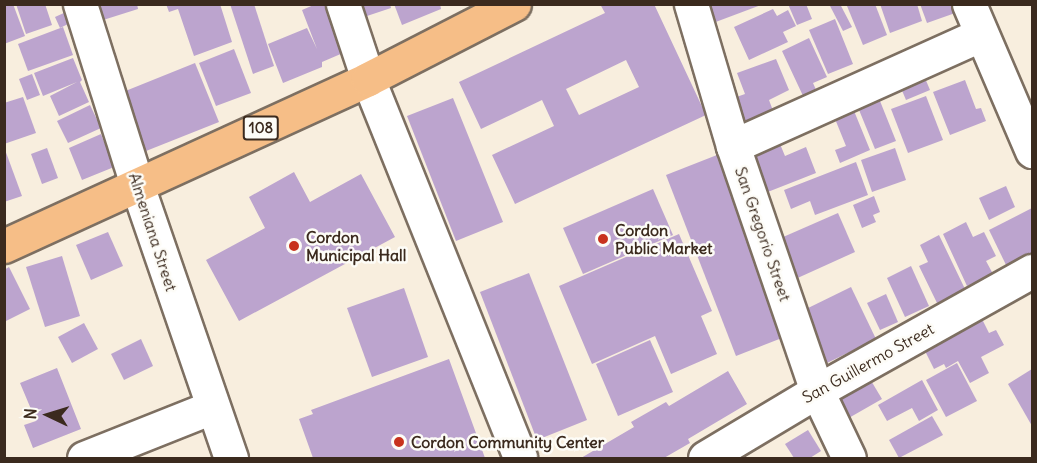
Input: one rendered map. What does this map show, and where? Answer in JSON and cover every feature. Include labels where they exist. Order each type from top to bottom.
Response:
[{"type":"main road","name":"108","points":[[4,246],[368,79],[514,4]]},
{"type":"street","name":"Almeniana Street","points":[[80,4],[137,185],[231,459]]},
{"type":"street","points":[[343,4],[368,79],[520,459]]},
{"type":"street","name":"San Gregorio Street","points":[[691,4],[733,146],[817,391],[849,459]]},
{"type":"street","points":[[969,4],[980,35],[1032,151]]},
{"type":"street","points":[[733,146],[980,35]]},
{"type":"street","name":"San Guillermo Street","points":[[705,459],[817,391],[1032,271]]},
{"type":"street","points":[[84,459],[212,407]]},
{"type":"building","points":[[4,4],[13,4],[25,36],[4,44]]},
{"type":"building","points":[[16,4],[45,4],[52,25],[26,34]]},
{"type":"building","points":[[94,4],[137,4],[138,9],[100,21]]},
{"type":"building","points":[[166,4],[220,4],[232,42],[194,56],[178,9],[169,12]]},
{"type":"building","points":[[230,4],[254,4],[274,66],[253,74]]},
{"type":"building","points":[[316,4],[324,4],[343,53],[322,62],[322,67],[283,83],[268,44],[307,28],[317,49],[302,10]]},
{"type":"building","points":[[351,4],[390,4],[391,8],[367,16],[368,19],[358,23]]},
{"type":"building","points":[[394,4],[440,4],[441,9],[402,25]]},
{"type":"building","points":[[600,4],[654,4],[706,115],[515,204],[492,155],[554,126],[542,100],[481,129],[459,82],[605,13]],"holes":[[[626,60],[639,87],[579,115],[566,89]]]},
{"type":"building","points":[[697,4],[761,4],[761,5],[705,26]]},
{"type":"building","points":[[788,4],[806,4],[812,19],[797,25]]},
{"type":"building","points":[[829,4],[840,4],[852,27],[843,31]]},
{"type":"building","points":[[875,4],[887,35],[863,45],[847,6]]},
{"type":"building","points":[[880,4],[917,4],[922,21],[890,33]]},
{"type":"building","points":[[920,4],[955,4],[958,12],[927,23]]},
{"type":"building","points":[[773,9],[777,16],[788,10],[796,26],[783,32],[788,42],[749,60],[734,27]]},
{"type":"building","points":[[66,12],[70,23],[60,28],[55,17]]},
{"type":"building","points":[[835,19],[853,64],[828,74],[809,30]]},
{"type":"building","points":[[63,27],[73,55],[28,71],[18,44]]},
{"type":"building","points":[[809,38],[827,77],[813,83],[817,92],[804,98],[782,51]]},
{"type":"building","points":[[234,49],[251,93],[216,106],[199,63]]},
{"type":"building","points":[[73,58],[89,102],[59,116],[50,96],[77,82],[43,96],[34,73]]},
{"type":"building","points":[[776,59],[789,90],[769,100],[775,116],[740,130],[728,100],[745,94],[737,73]]},
{"type":"building","points":[[195,63],[219,122],[141,153],[118,94]]},
{"type":"building","points":[[922,71],[930,90],[906,100],[898,81]]},
{"type":"building","points":[[32,74],[40,95],[27,100],[19,79]]},
{"type":"building","points":[[965,80],[976,109],[981,108],[986,121],[950,135],[933,92]]},
{"type":"building","points":[[878,96],[896,141],[875,149],[857,105]]},
{"type":"building","points":[[926,96],[943,140],[908,153],[891,109]]},
{"type":"building","points":[[23,97],[36,133],[4,144],[4,103]]},
{"type":"building","points":[[453,98],[503,222],[456,241],[407,116]]},
{"type":"building","points":[[90,105],[101,128],[68,143],[57,121]]},
{"type":"building","points":[[852,106],[870,150],[840,163],[835,150],[846,146],[833,114]]},
{"type":"building","points":[[775,132],[785,156],[806,147],[816,173],[760,195],[741,145]]},
{"type":"building","points":[[101,134],[108,152],[113,150],[119,165],[82,180],[69,148]]},
{"type":"building","points":[[4,147],[22,196],[4,202]]},
{"type":"building","points":[[47,148],[58,178],[42,184],[31,154]]},
{"type":"building","points":[[895,148],[906,180],[872,192],[861,160]]},
{"type":"building","points":[[717,155],[787,336],[736,356],[666,175]]},
{"type":"building","points":[[856,162],[868,195],[815,215],[810,201],[791,209],[784,190]]},
{"type":"building","points":[[294,172],[310,202],[361,174],[395,237],[239,321],[206,260],[265,228],[249,197]]},
{"type":"building","points":[[1006,186],[1015,207],[989,220],[979,198]]},
{"type":"building","points":[[653,189],[673,235],[583,274],[563,228]]},
{"type":"building","points":[[874,196],[880,212],[873,215],[876,222],[862,228],[853,205]]},
{"type":"building","points":[[1032,208],[1032,256],[1008,269],[989,230]]},
{"type":"building","points":[[838,213],[855,252],[791,281],[774,241]]},
{"type":"building","points":[[966,222],[973,237],[984,232],[996,256],[986,261],[993,274],[967,286],[943,234]]},
{"type":"building","points":[[108,232],[123,266],[91,280],[76,245]]},
{"type":"building","points":[[679,234],[712,311],[701,316],[717,354],[671,374],[655,336],[592,364],[559,286]]},
{"type":"building","points":[[939,235],[965,289],[937,303],[919,266],[928,262],[920,245]]},
{"type":"building","points":[[62,256],[80,316],[45,327],[26,267]]},
{"type":"building","points":[[911,266],[929,306],[905,317],[887,278]]},
{"type":"building","points":[[9,267],[30,309],[4,322],[4,270]]},
{"type":"building","points":[[529,273],[587,420],[537,440],[480,292]]},
{"type":"building","points":[[851,287],[876,339],[827,363],[802,311]]},
{"type":"building","points":[[404,288],[428,357],[372,377],[347,308]]},
{"type":"building","points":[[886,294],[898,322],[880,330],[867,303]]},
{"type":"building","points":[[979,313],[989,333],[996,330],[1004,345],[981,357],[989,373],[970,383],[958,361],[946,368],[944,364],[934,369],[921,343]]},
{"type":"building","points":[[84,323],[98,349],[72,363],[58,337]]},
{"type":"building","points":[[141,339],[153,366],[124,380],[111,354]]},
{"type":"building","points":[[650,340],[673,392],[618,416],[596,364]]},
{"type":"building","points":[[449,359],[485,458],[313,458],[299,419],[313,414],[311,410]]},
{"type":"building","points":[[957,363],[977,401],[946,417],[926,380]]},
{"type":"building","points":[[57,368],[81,429],[33,448],[24,425],[36,421],[20,383]]},
{"type":"building","points":[[1032,369],[1032,426],[1008,384]]},
{"type":"building","points":[[728,371],[747,404],[688,439],[690,443],[664,458],[581,458],[634,427],[631,422],[666,402],[669,406]]},
{"type":"building","points":[[867,374],[882,399],[847,419],[833,394]]},
{"type":"building","points":[[922,380],[938,410],[919,421],[912,408],[887,421],[878,405]]},
{"type":"building","points":[[932,416],[943,435],[899,458],[889,440]]},
{"type":"building","points":[[808,430],[821,451],[810,458],[794,458],[785,444]]},
{"type":"place","name":"Cordon Public Market","points":[[603,239]]},
{"type":"place","name":"Cordon Municipal Hall","points":[[294,246]]},
{"type":"place","name":"Cordon Community Center","points":[[399,442]]}]
